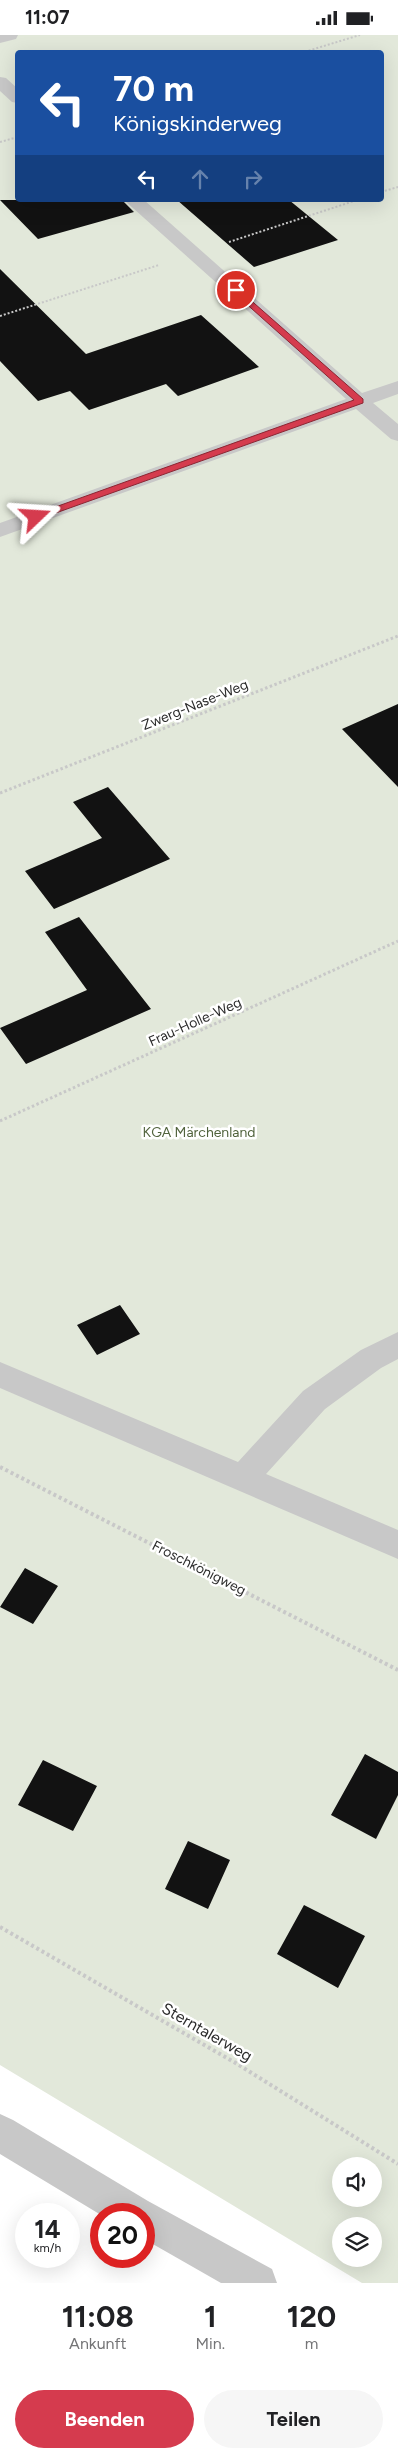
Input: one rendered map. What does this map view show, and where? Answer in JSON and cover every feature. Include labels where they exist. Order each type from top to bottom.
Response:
[{"type":"street","points":[[0,38],[10,35]]},
{"type":"street","points":[[0,82],[15,95]]},
{"type":"street","points":[[135,202],[398,435]]},
{"type":"street","points":[[0,530],[398,387]]},
{"type":"street","points":[[243,1478],[314,1400],[370,1359],[398,1344]]},
{"type":"street","points":[[0,1375],[398,1545]]},
{"type":"street","points":[[0,2133],[117,2203]]},
{"type":"street","points":[[155,2225],[258,2283]]},
{"type":"path","points":[[311,50],[360,35]]},
{"type":"path","points":[[0,142],[15,138]]},
{"type":"path","points":[[384,191],[398,187]]},
{"type":"path","name":"Zwerg-Nase-Weg","points":[[0,793],[398,636]]},
{"type":"path","name":"Frau-Holle-Weg","points":[[0,1121],[398,941]]},
{"type":"path","name":"Froschkönigweg","points":[[0,1467],[398,1670]]},
{"type":"path","name":"Sterntalerweg","points":[[0,1927],[234,2062],[398,2164]]},
{"type":"green space","name":"KGA Märchenland","points":[[0,35],[398,35],[398,2283],[362,2283],[335,2267],[382,2267],[382,2217],[332,2217],[332,2265],[0,2065]]},
{"type":"building","points":[[0,200],[15,200],[15,202],[124,202],[134,212],[38,239]]},
{"type":"building","points":[[179,202],[291,202],[338,240],[254,267]]},
{"type":"building","points":[[0,269],[86,354],[201,315],[259,367],[178,396],[166,384],[89,410],[70,391],[38,401],[0,361]]},
{"type":"building","points":[[398,704],[398,787],[342,729]]},
{"type":"building","points":[[108,787],[170,859],[54,909],[25,871],[102,838],[73,802]]},
{"type":"building","points":[[79,917],[151,1009],[26,1064],[0,1028],[87,990],[45,932]]},
{"type":"building","points":[[120,1305],[140,1334],[97,1355],[77,1325]]},
{"type":"building","points":[[25,1568],[58,1586],[33,1624],[0,1607]]},
{"type":"building","points":[[365,1754],[398,1772],[398,1795],[376,1839],[331,1815]]},
{"type":"building","points":[[43,1760],[97,1786],[73,1831],[18,1805]]},
{"type":"building","points":[[188,1841],[230,1860],[208,1909],[165,1889]]},
{"type":"building","points":[[304,1905],[365,1936],[338,1988],[277,1954]]},
{"type":"route","points":[[36,517],[360,401],[236,290]]}]
